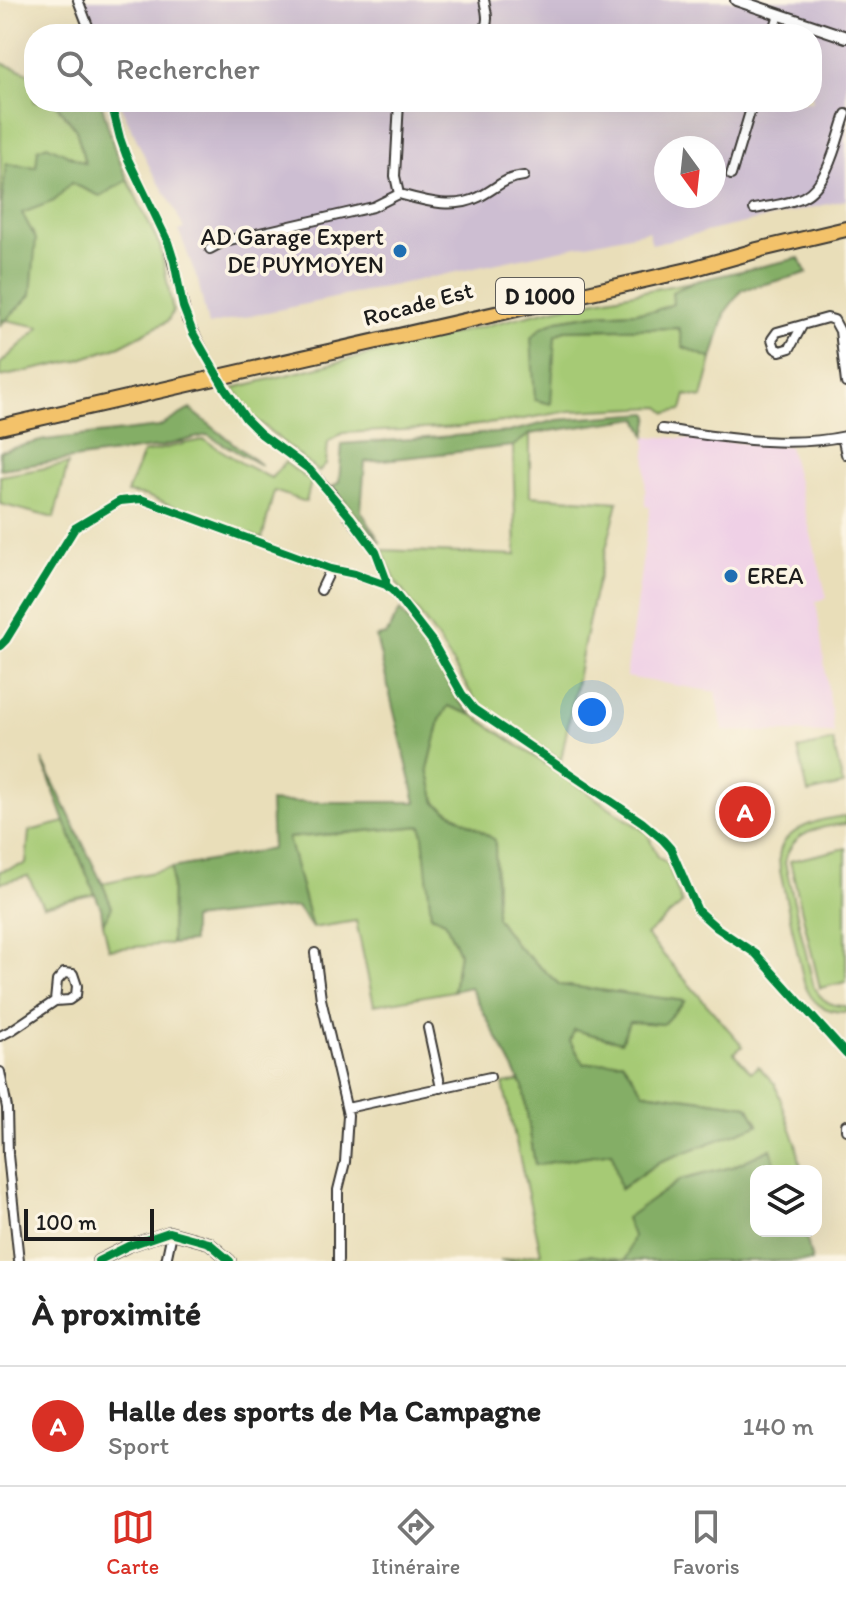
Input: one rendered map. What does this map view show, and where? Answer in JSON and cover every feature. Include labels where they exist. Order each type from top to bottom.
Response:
[{"type":"main road","name":"Rocade Est","points":[[0,427],[324,353],[493,307],[846,229]]},
{"type":"street","points":[[78,0],[87,24]]},
{"type":"street","points":[[484,0],[486,24]]},
{"type":"street","points":[[736,0],[808,24]]},
{"type":"street","points":[[776,24],[779,14]]},
{"type":"street","points":[[822,29],[846,37]]},
{"type":"street","points":[[114,112],[126,155],[168,242],[187,320],[214,370]]},
{"type":"street","points":[[398,112],[395,176],[399,194]]},
{"type":"street","points":[[731,175],[750,112]]},
{"type":"street","points":[[754,209],[803,197],[813,190],[823,179],[846,114]]},
{"type":"street","points":[[210,249],[225,241],[373,207],[399,194],[449,204],[468,202],[510,177],[524,176]]},
{"type":"street","points":[[802,326],[827,318],[834,320],[840,331],[846,383]]},
{"type":"street","points":[[224,387],[253,427],[310,470],[331,493],[376,552],[386,585]]},
{"type":"street","points":[[662,429],[765,441],[822,440],[844,436],[846,454]]},
{"type":"street","points":[[0,646],[75,528],[120,501],[141,499],[331,569],[386,585],[432,641],[474,709],[642,822],[663,840],[698,911],[756,954],[846,1054]]},
{"type":"street","points":[[321,590],[331,569]]},
{"type":"street","points":[[315,953],[321,999],[348,1115],[345,1162],[338,1190],[338,1261]]},
{"type":"street","points":[[0,1036],[55,1001]]},
{"type":"street","points":[[428,1028],[441,1088]]},
{"type":"street","points":[[0,1072],[7,1108],[4,1155],[19,1261]]},
{"type":"street","points":[[347,1108],[490,1077]]},
{"type":"street","points":[[98,1261],[128,1246],[169,1232],[209,1243],[230,1261]]},
{"type":"street","points":[[166,1261],[172,1233]]},
{"type":"shaded area","points":[[81,0],[846,0],[846,200],[652,244],[648,231],[208,325],[198,281],[179,231],[184,229],[151,170],[124,112],[822,112],[822,24],[90,24]]},
{"type":"shaded area","name":"EREA","points":[[646,436],[789,446],[827,598],[816,601],[834,733],[723,731],[716,692],[626,677],[650,507],[645,506]]},
{"type":"green space","points":[[1,63],[24,71],[24,112],[62,112],[76,129],[85,164],[36,167],[6,164],[0,220]]},
{"type":"green space","points":[[62,112],[104,112],[115,151],[128,180],[100,196],[71,183],[54,201],[22,213],[36,239],[31,295],[6,320],[0,320],[0,220],[6,164],[36,167],[38,149],[47,145],[85,163],[76,129]]},
{"type":"green space","points":[[128,180],[160,246],[173,311],[168,321],[120,346],[75,361],[0,377],[0,364],[40,327],[6,320],[22,213],[54,201],[71,183],[100,196]]},
{"type":"green space","points":[[799,258],[807,273],[742,290],[726,311],[712,359],[683,347],[679,328],[565,330],[555,336],[551,404],[535,400],[531,338],[542,327],[558,320],[595,314],[654,311],[673,304],[672,292],[696,281]]},
{"type":"green space","points":[[696,281],[672,292],[674,304],[654,311],[595,314],[558,320],[542,327],[552,359],[555,336],[565,330],[679,328],[684,347],[712,359],[702,398],[686,395],[682,410],[667,413],[660,407],[570,411],[461,427],[343,433],[328,442],[326,464],[319,472],[252,416],[234,388],[561,307]]},
{"type":"green space","points":[[190,409],[262,466],[207,435],[159,447],[0,469],[0,451],[45,440],[159,427]]},
{"type":"green space","points":[[648,413],[646,436],[638,418],[530,434],[513,446],[365,462],[361,511],[381,543],[332,487],[339,482],[342,444],[509,432],[557,420]]},
{"type":"green space","points":[[530,434],[530,496],[618,502],[592,604],[561,760],[499,721],[474,698],[437,638],[396,582],[382,550],[516,555],[513,446]]},
{"type":"green space","points":[[205,440],[271,478],[285,462],[311,482],[306,502],[274,491],[262,539],[146,496],[127,493],[143,453]]},
{"type":"green space","points":[[68,464],[54,518],[0,504],[0,476]]},
{"type":"green space","points":[[400,610],[420,635],[458,700],[473,715],[448,706],[440,720],[428,769],[436,803],[495,840],[496,917],[516,945],[560,985],[685,1001],[663,1024],[629,1022],[621,1042],[574,1030],[570,1041],[584,1064],[622,1061],[644,1092],[748,1106],[758,1125],[659,1162],[620,1189],[612,1152],[535,1165],[523,1087],[470,987],[453,991],[459,953],[445,921],[431,915],[422,826],[288,838],[312,928],[297,907],[192,919],[192,942],[171,944],[172,868],[272,849],[270,802],[416,802],[376,637],[386,635]]},
{"type":"green space","points":[[448,705],[473,715],[647,833],[658,857],[668,864],[682,904],[646,935],[743,1046],[734,1053],[751,1072],[758,1066],[775,1084],[801,1165],[775,1165],[771,1149],[732,1167],[680,1180],[634,1236],[625,1261],[589,1255],[551,1261],[500,1261],[541,1253],[503,1084],[520,1081],[523,1087],[535,1164],[612,1152],[621,1189],[659,1162],[758,1124],[748,1106],[644,1092],[622,1061],[584,1064],[570,1041],[573,1030],[628,1021],[663,1024],[684,1001],[560,985],[516,945],[496,917],[495,840],[436,803],[428,769],[440,720]]},
{"type":"green space","points":[[833,741],[843,785],[808,793],[798,749]]},
{"type":"green space","points":[[42,759],[112,907],[103,923],[101,908]]},
{"type":"green space","points":[[846,816],[846,824],[816,829],[799,838],[785,863],[814,988],[827,1002],[846,1006],[846,1012],[820,1005],[804,983],[779,858],[787,839],[804,826]]},
{"type":"green space","points":[[65,822],[95,894],[43,906],[28,876],[0,883],[0,871],[26,864],[29,831]]},
{"type":"green space","points":[[423,826],[431,915],[445,921],[459,953],[453,991],[374,1005],[356,921],[312,928],[288,838]]},
{"type":"green space","points":[[846,848],[846,982],[820,988],[790,861]]},
{"type":"green space","points":[[172,868],[171,944],[109,949],[103,923],[112,907],[102,883]]},
{"type":"green space","points":[[771,1149],[775,1165],[750,1165],[750,1237],[806,1237],[812,1261],[625,1261],[633,1236],[626,1218],[680,1180],[732,1167]]},
{"type":"green space","points":[[589,1255],[625,1261],[551,1261]]},
{"type":"cycle path","points":[[114,112],[126,155],[168,242],[183,307],[193,333],[224,387],[246,419],[310,470],[350,517],[376,552],[386,585]]},
{"type":"cycle path","points":[[0,646],[75,528],[120,501],[141,499],[331,569],[386,585],[432,641],[474,709],[642,822],[663,840],[671,849],[698,911],[756,954],[846,1054]]},
{"type":"cycle path","points":[[98,1261],[128,1246],[169,1232],[209,1243],[230,1261]]},
{"type":"place","name":"AD Garage Expert DE PUYMOYEN","points":[[400,251]]},
{"type":"place","name":"EREA","points":[[731,576]]},
{"type":"place","name":"Halle des sports de Ma Campagne","points":[[745,812]]}]
